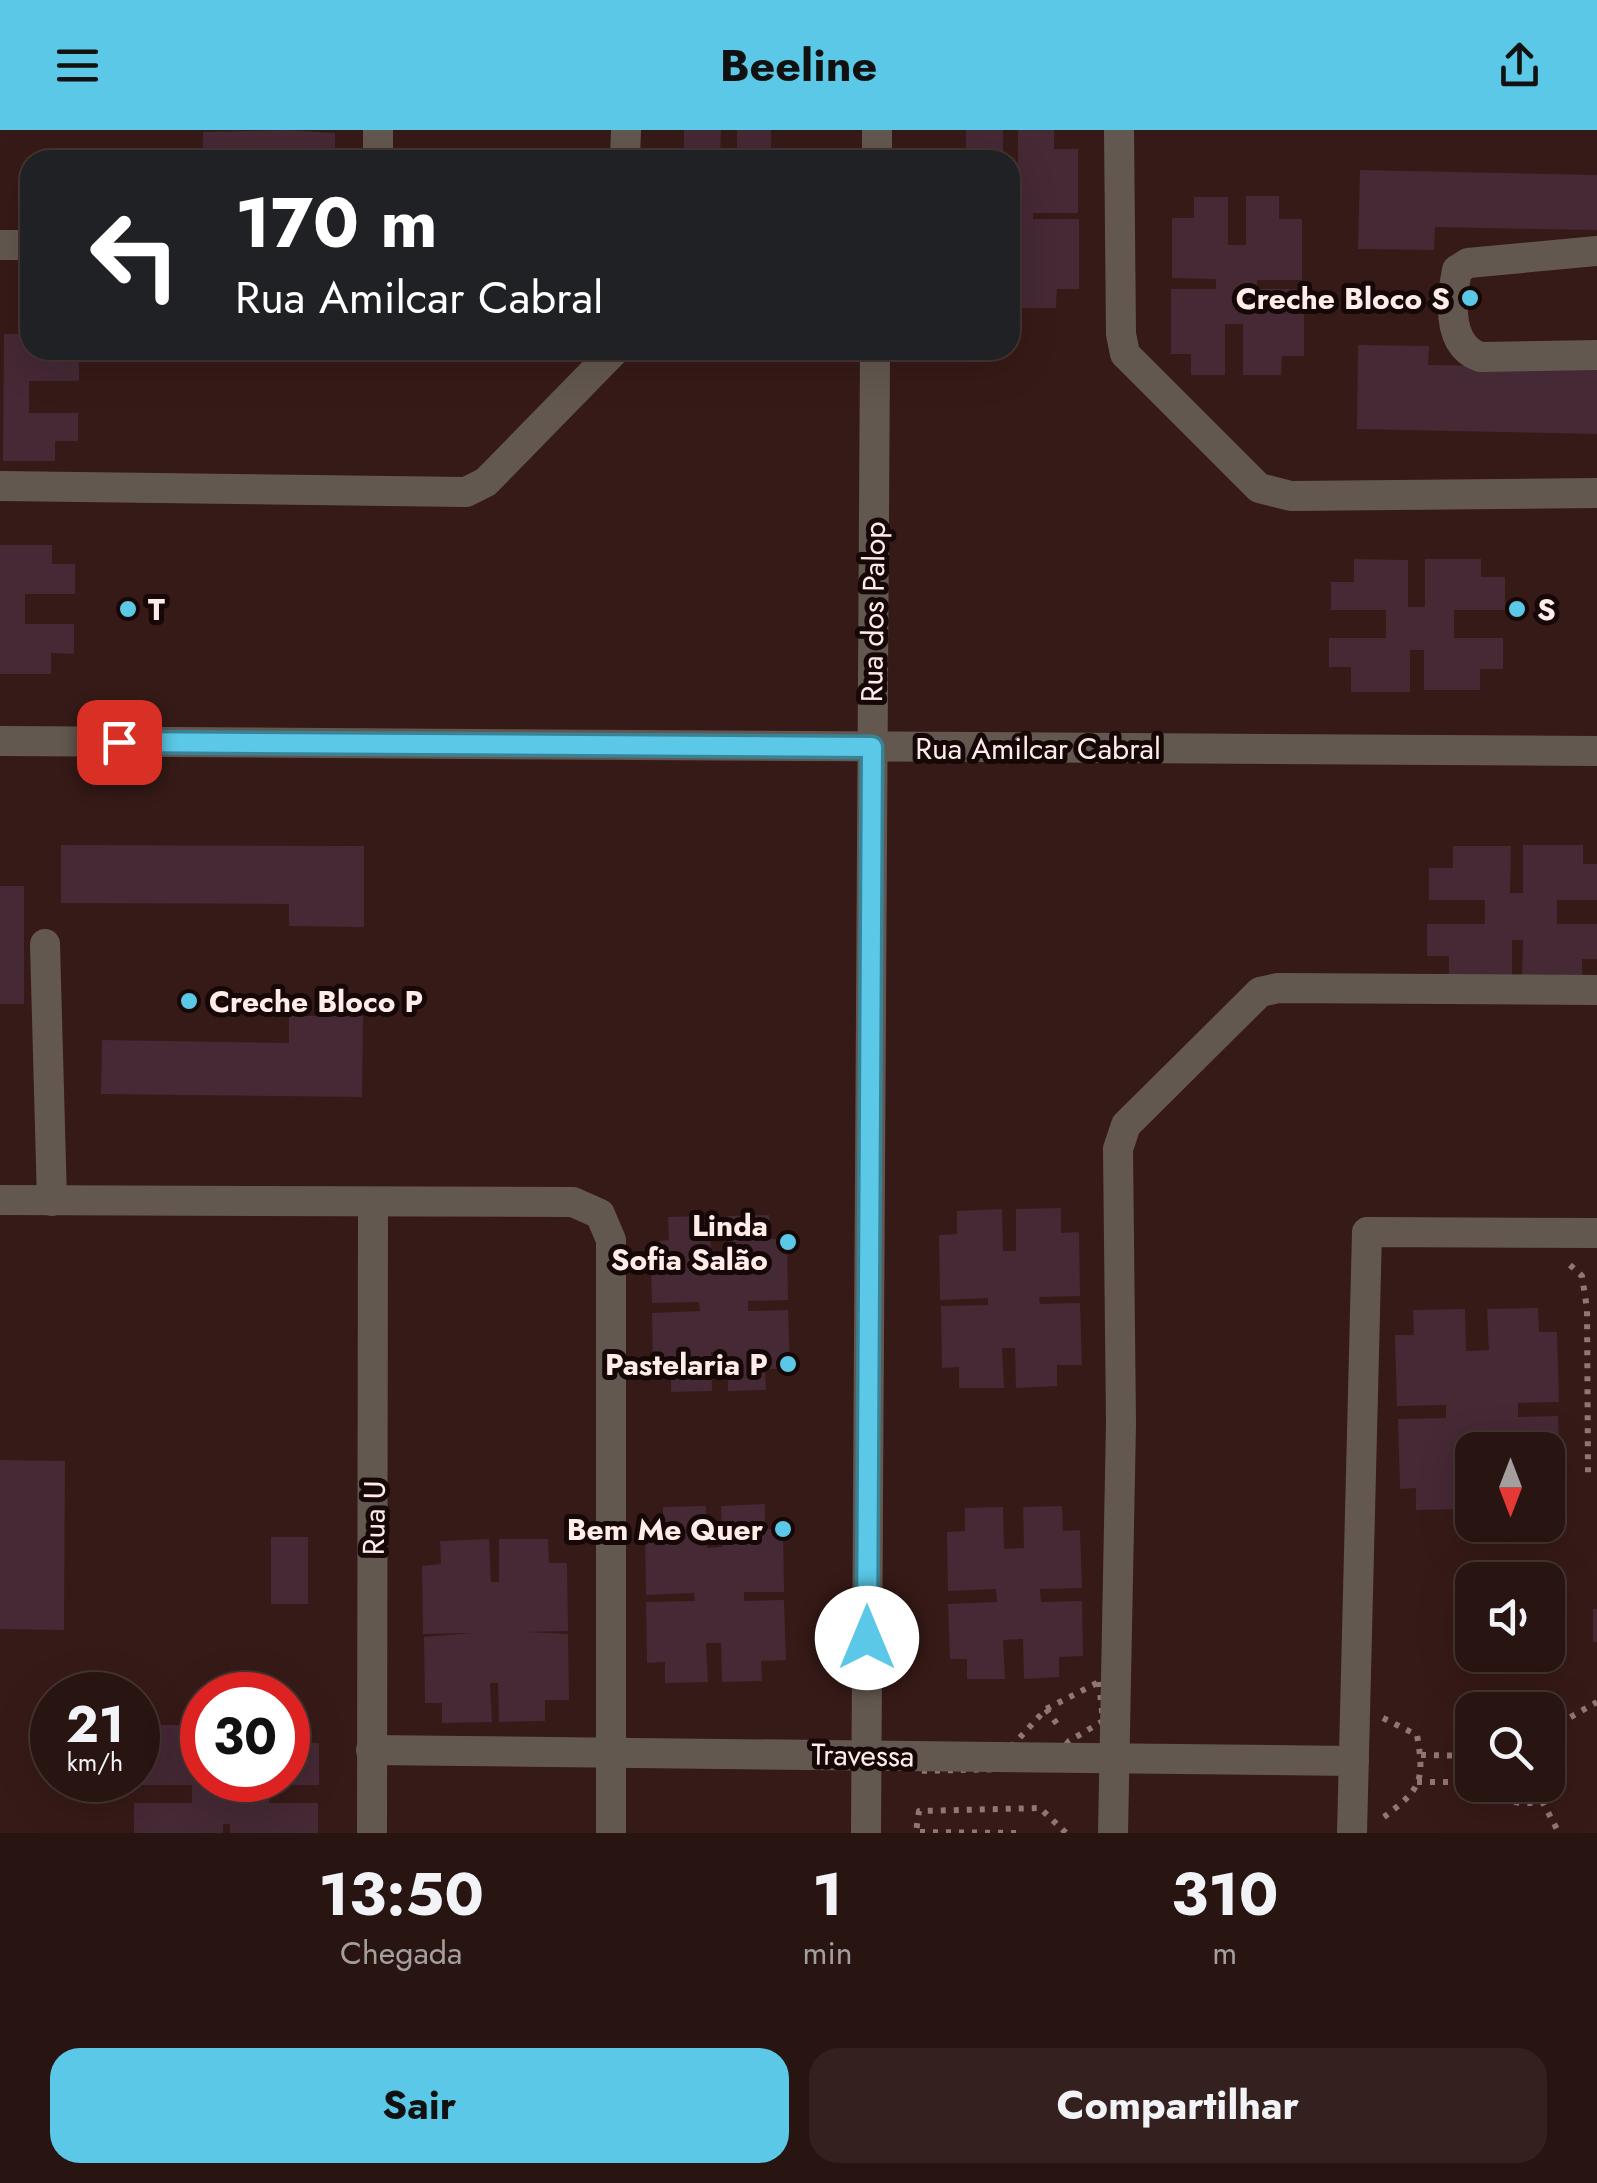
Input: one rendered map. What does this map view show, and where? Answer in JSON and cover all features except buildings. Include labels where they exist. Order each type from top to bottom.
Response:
[{"type":"street","points":[[1118,130],[1125,354],[1259,488],[1291,496],[1597,492]]},
{"type":"street","points":[[1597,250],[1468,263],[1458,270],[1453,288],[1457,341],[1464,352],[1480,357],[1597,355]]},
{"type":"street","points":[[0,486],[466,492],[486,482],[605,360]]},
{"type":"street","name":"Rua dos Palop","points":[[866,1833],[875,360]]},
{"type":"street","name":"Rua Amilcar Cabral","points":[[0,741],[1597,750]]},
{"type":"street","points":[[45,944],[52,1201]]},
{"type":"street","points":[[1113,1833],[1120,1136],[1246,1003],[1278,988],[1597,990]]},
{"type":"street","points":[[0,1200],[572,1202],[592,1207],[608,1226],[611,1833]]},
{"type":"street","name":"Rua U","points":[[372,1204],[376,1379],[372,1833]]},
{"type":"street","points":[[1352,1833],[1366,1232],[1597,1233]]},
{"type":"street","name":"Travessa","points":[[371,1750],[1354,1761]]},
{"type":"path","points":[[1561,1256],[1582,1276],[1588,1474]]},
{"type":"path","points":[[1565,1720],[1597,1702]]},
{"type":"path","points":[[1380,1716],[1417,1735],[1424,1768],[1409,1798],[1382,1818],[1382,1833]]},
{"type":"path","points":[[1421,1756],[1455,1756]]},
{"type":"path","points":[[1417,1782],[1455,1782]]},
{"type":"path","points":[[1543,1802],[1559,1833]]},
{"type":"path","points":[[1016,1833],[916,1832],[920,1810],[1040,1808],[1066,1833]]},
{"type":"place","name":"Creche Bloco S","points":[[1470,298]]},
{"type":"place","name":"T","points":[[128,609]]},
{"type":"place","name":"S","points":[[1517,609]]},
{"type":"place","name":"Creche Bloco P","points":[[189,1001]]},
{"type":"place","name":"Linda Sofia Salão","points":[[788,1242]]},
{"type":"place","name":"Pastelaria P","points":[[788,1364]]},
{"type":"place","name":"Bem Me Quer","points":[[783,1529]]},
{"type":"route","points":[[119,742],[872,747],[867,1638]]}]
